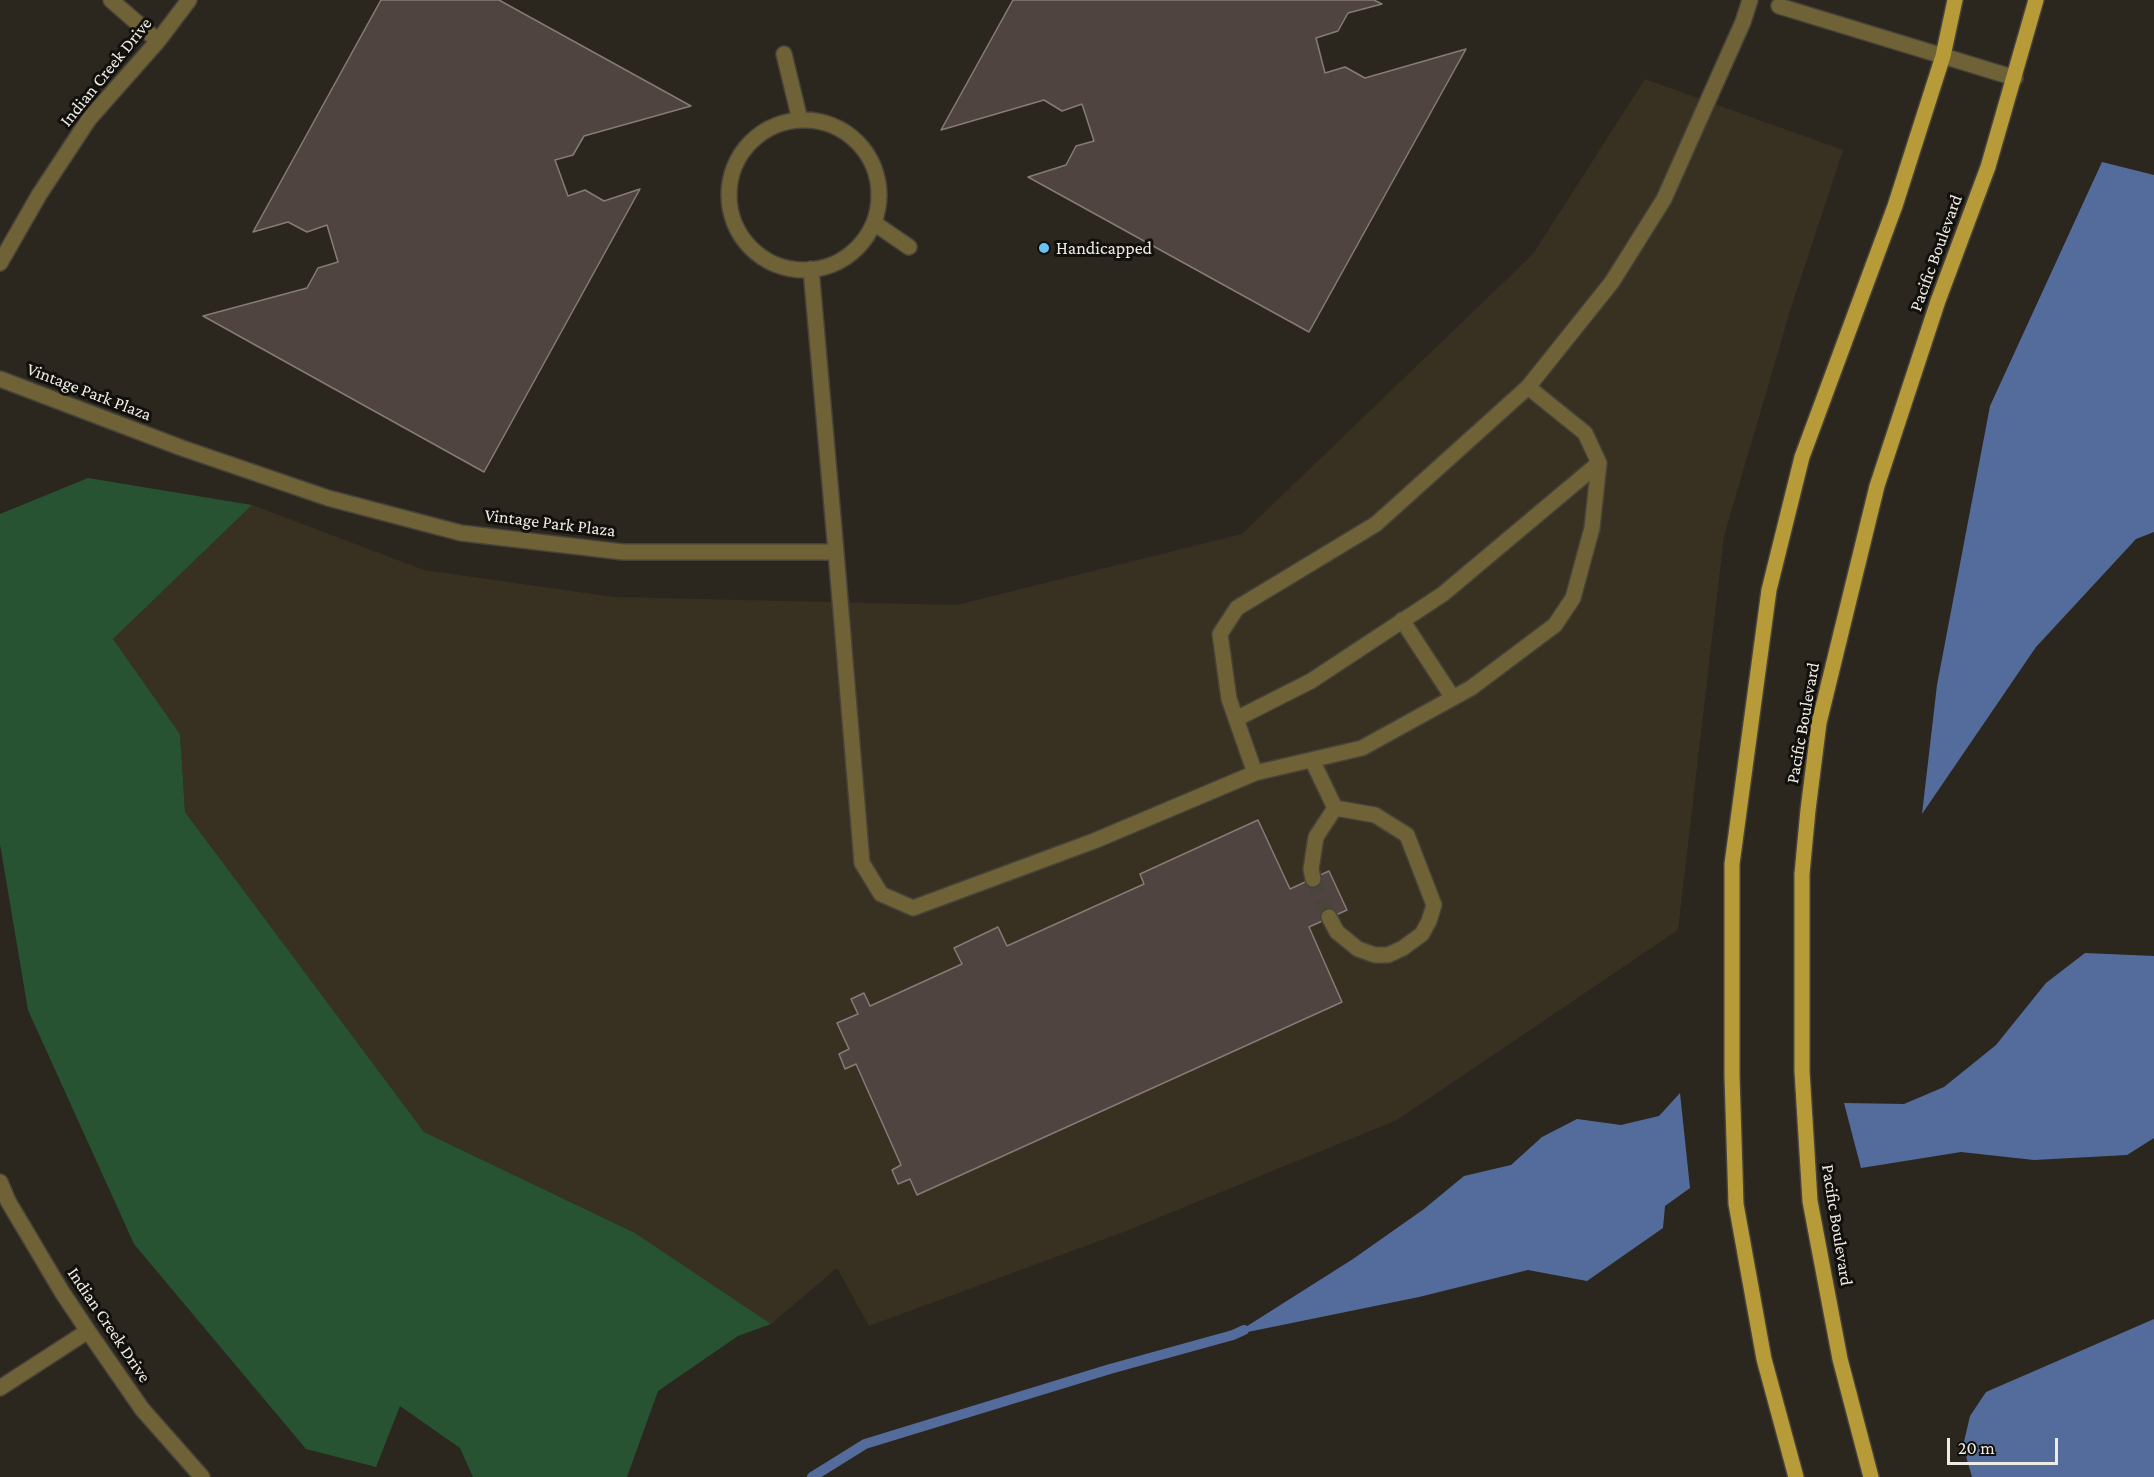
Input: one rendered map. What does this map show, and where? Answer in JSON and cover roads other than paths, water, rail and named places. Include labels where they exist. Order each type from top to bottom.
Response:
[{"type":"main road","points":[[1796,1477],[1764,1359],[1736,1204],[1732,1076],[1732,864],[1769,590],[1802,457],[1895,206],[1943,56],[1955,0]]},
{"type":"main road","name":"Pacific Boulevard","points":[[1871,1477],[1840,1359],[1810,1201],[1802,1071],[1802,874],[1819,723],[1876,486],[1938,301],[1988,167],[2036,0]]},
{"type":"street","points":[[111,0],[158,41]]},
{"type":"street","name":"Indian Creek Drive","points":[[0,263],[39,195],[89,119],[158,41],[189,0]]},
{"type":"street","points":[[1255,773],[1228,699],[1220,634],[1237,608],[1376,524],[1528,387],[1612,282],[1664,199],[1743,22],[1750,0]]},
{"type":"street","points":[[1779,6],[2015,78]]},
{"type":"street","points":[[784,54],[800,120]]},
{"type":"street","points":[[800,120],[826,123],[852,136],[872,160],[880,183],[880,208],[874,223],[867,240],[842,263],[811,269],[784,270],[756,255],[735,228],[728,202],[732,170],[748,144],[769,128],[800,120]]},
{"type":"street","points":[[874,223],[909,247]]},
{"type":"street","points":[[811,269],[861,863],[881,894],[913,908],[1094,841],[1255,773],[1362,748],[1471,688],[1555,625],[1573,598],[1592,528],[1599,463],[1585,433],[1528,387]]},
{"type":"street","name":"Vintage Park Plaza","points":[[0,379],[182,448],[328,498],[461,533],[624,552],[836,552]]},
{"type":"street","points":[[1236,719],[1311,681],[1443,594],[1599,463]]},
{"type":"street","points":[[1402,620],[1453,698]]},
{"type":"street","points":[[1312,760],[1335,807]]},
{"type":"street","points":[[1313,879],[1311,869],[1316,837],[1335,807]]},
{"type":"street","points":[[1329,917],[1337,932],[1358,949],[1375,956],[1388,955],[1403,948],[1422,934],[1434,905],[1407,835],[1375,815],[1335,807]]},
{"type":"street","name":"Indian Creek Drive","points":[[0,1182],[8,1201],[62,1292],[142,1409],[202,1477]]},
{"type":"street","points":[[0,1388],[88,1330]]},
{"type":"water","points":[[2102,162],[2154,175],[2154,532],[2136,539],[2036,647],[1922,814],[1937,685],[1990,406]]},
{"type":"water","points":[[2085,953],[2154,956],[2154,1138],[2127,1155],[2034,1160],[1961,1152],[1861,1168],[1844,1103],[1904,1104],[1944,1087],[1996,1045],[2046,983]]},
{"type":"water","points":[[1680,1093],[1690,1188],[1665,1206],[1663,1228],[1587,1281],[1528,1270],[1419,1297],[1233,1335],[1353,1259],[1424,1209],[1464,1176],[1511,1165],[1542,1137],[1577,1119],[1621,1125],[1659,1116]]},
{"type":"water","points":[[2154,1319],[2154,1477],[1972,1477],[1963,1446],[1970,1416],[1986,1392]]},
{"type":"waterway","points":[[812,1477],[865,1444],[1244,1330]]},
{"type":"tunnel","points":[[1313,879],[1329,917]]},
{"type":"place","name":"Handicapped","points":[[1044,248]]}]
